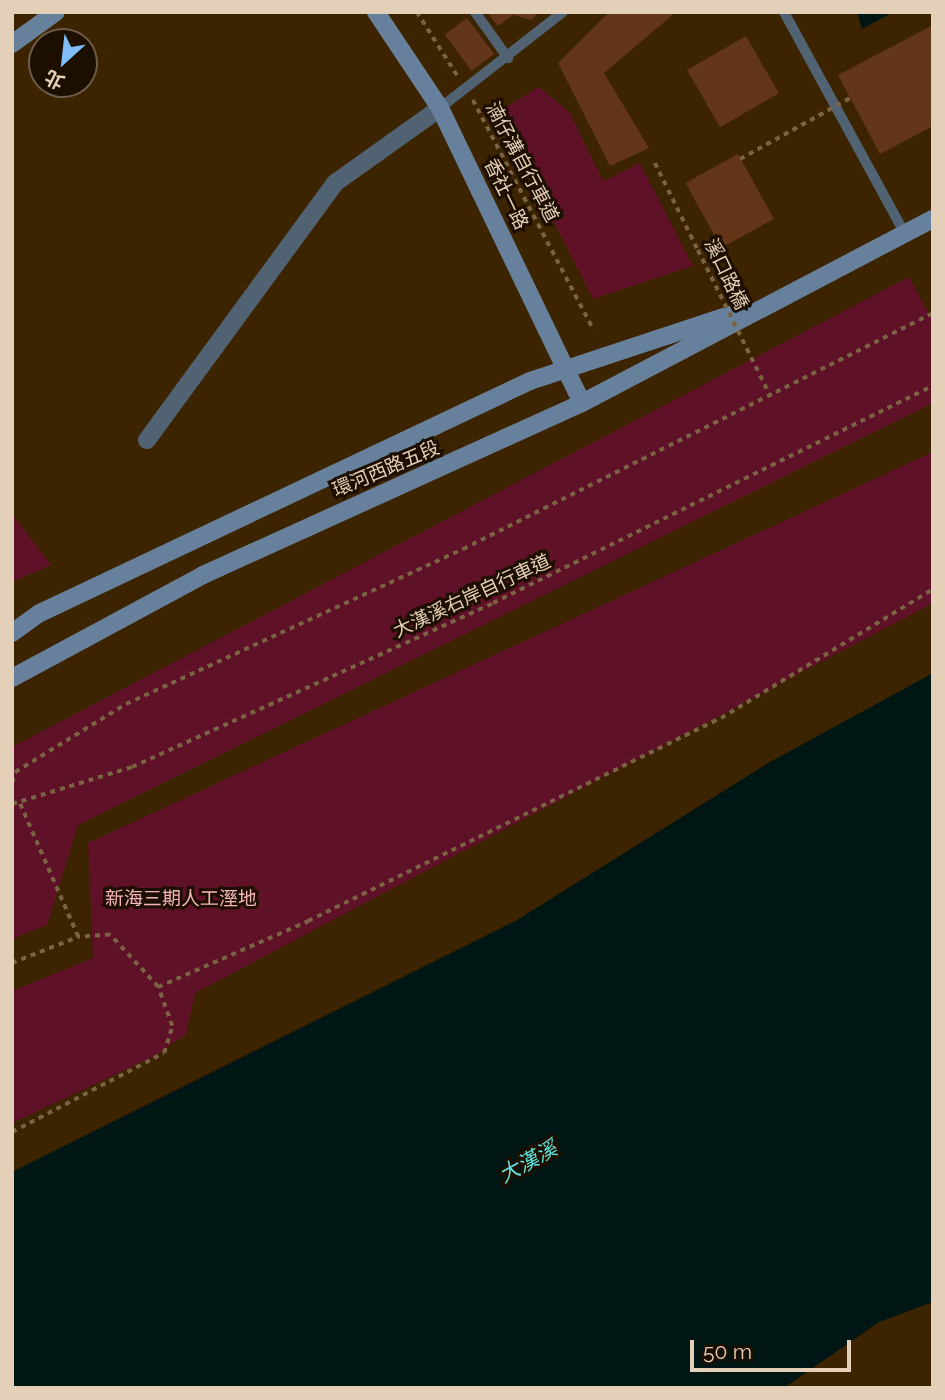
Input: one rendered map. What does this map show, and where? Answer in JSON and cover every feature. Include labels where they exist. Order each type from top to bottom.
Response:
[{"type":"street","points":[[12,44],[56,12]]},
{"type":"street","name":"香社一路","points":[[376,12],[440,107],[568,368],[582,403]]},
{"type":"street","points":[[147,440],[335,183],[440,107]]},
{"type":"street","name":"環河西路五段","points":[[12,678],[203,575],[582,403],[933,219]]},
{"type":"street","name":"環河西路五段","points":[[12,633],[52,607],[568,368],[777,300]]},
{"type":"lane","points":[[475,12],[508,58]]},
{"type":"lane","points":[[440,107],[508,58],[563,12]]},
{"type":"lane","points":[[784,12],[905,234]]},
{"type":"path","name":"湳仔溝自行車道","points":[[417,12],[466,89],[594,330]]},
{"type":"path","points":[[740,159],[850,98]]},
{"type":"path","name":"溪口路橋","points":[[655,163],[771,397]]},
{"type":"path","points":[[12,783],[15,772],[125,704],[771,397],[933,313]]},
{"type":"path","name":"大漢溪右岸自行車道","points":[[12,802],[132,767],[481,609],[933,386]]},
{"type":"path","points":[[158,986],[308,921],[721,718],[933,589]]},
{"type":"path","points":[[19,802],[78,937]]},
{"type":"path","points":[[12,963],[78,937],[110,935],[158,986],[172,1026],[164,1053],[12,1132]]},
{"type":"green space","points":[[539,87],[570,113],[603,181],[640,163],[693,266],[593,299],[498,112]]},
{"type":"green space","points":[[909,277],[933,321],[933,403],[78,825],[47,925],[12,939],[12,747]]},
{"type":"green space","name":"新海三期人工溼地","points":[[933,452],[933,603],[195,993],[186,1034],[155,1056],[12,1123],[12,991],[93,958],[88,843]]},
{"type":"green space","points":[[12,514],[51,565],[12,582]]},
{"type":"water","points":[[857,12],[893,12],[862,29]]},
{"type":"water","name":"大漢溪","points":[[933,673],[933,1302],[879,1322],[784,1388],[12,1388],[12,1172],[517,920],[770,762]]},
{"type":"building","points":[[487,12],[539,12],[531,20],[513,15],[498,26]]},
{"type":"building","points":[[609,12],[676,12],[604,73],[649,148],[610,166],[558,63]]},
{"type":"building","points":[[467,18],[494,54],[472,71],[445,35]]},
{"type":"building","points":[[933,25],[933,126],[880,154],[838,75]]},
{"type":"building","points":[[746,36],[779,93],[720,127],[687,70]]},
{"type":"building","points":[[738,154],[774,219],[721,248],[686,183]]}]
